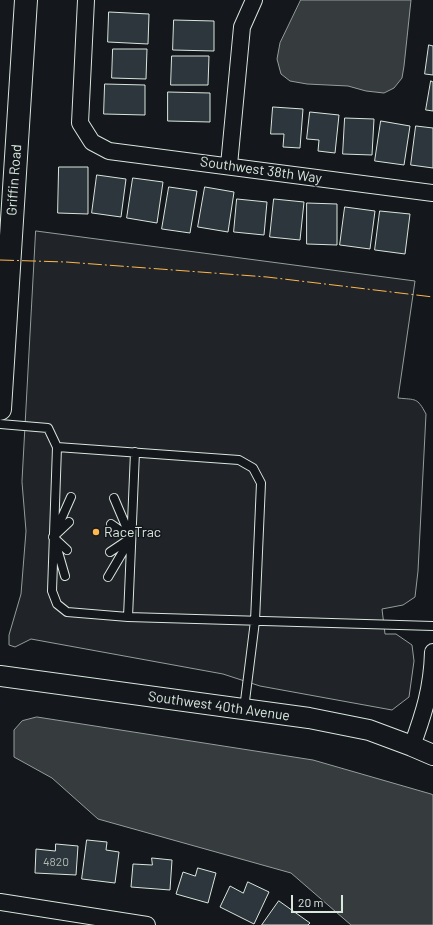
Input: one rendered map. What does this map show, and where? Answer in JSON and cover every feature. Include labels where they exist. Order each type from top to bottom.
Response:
[{"type":"main road","name":"Griffin Road","points":[[0,409],[26,0]]},
{"type":"street","name":"Southwest 38th Way","points":[[86,0],[80,123],[92,142],[109,150],[433,193]]},
{"type":"street","points":[[229,165],[242,27],[254,0]]},
{"type":"street","points":[[412,746],[424,713],[432,675],[433,652]]},
{"type":"street","name":"Southwest 40th Avenue","points":[[0,676],[309,718],[369,730],[433,755]]},
{"type":"street","points":[[0,902],[145,925]]},
{"type":"lane","points":[[0,424],[48,428],[57,447],[52,591],[57,604],[67,612],[128,617],[433,626]]},
{"type":"lane","points":[[57,447],[239,460],[253,468],[261,483],[255,621],[244,709]]},
{"type":"lane","points":[[128,617],[135,452]]},
{"type":"lane","points":[[65,576],[53,537],[71,497]]},
{"type":"lane","points":[[114,498],[131,538]]},
{"type":"lane","points":[[53,537],[69,522]]},
{"type":"lane","points":[[111,524],[131,538]]},
{"type":"lane","points":[[53,537],[67,550]]},
{"type":"lane","points":[[110,552],[131,538]]},
{"type":"lane","points":[[108,577],[131,538]]},
{"type":"shaded area","points":[[301,0],[411,0],[402,78],[394,88],[384,93],[366,91],[348,86],[307,84],[290,81],[281,74],[277,59],[280,43]]},
{"type":"shaded area","points":[[36,231],[415,281],[398,398],[415,400],[426,414],[418,571],[415,597],[403,605],[382,609],[385,634],[396,634],[412,645],[414,661],[409,697],[392,710],[260,686],[223,674],[31,639],[15,647],[9,645],[9,635],[21,594],[26,531],[22,482]]},
{"type":"shaded area","points":[[37,717],[313,760],[433,795],[433,925],[351,925],[291,873],[98,819],[52,778],[14,757],[14,730],[22,721]]},
{"type":"building","points":[[109,12],[149,14],[148,44],[108,42]]},
{"type":"building","points":[[174,20],[214,21],[214,51],[173,50]]},
{"type":"building","points":[[429,45],[433,46],[433,75],[425,74]]},
{"type":"building","points":[[113,49],[147,49],[146,79],[112,78]]},
{"type":"building","points":[[172,56],[209,56],[208,85],[171,85]]},
{"type":"building","points":[[431,81],[433,82],[433,111],[426,110]]},
{"type":"building","points":[[105,84],[145,85],[145,115],[104,114]]},
{"type":"building","points":[[168,92],[210,93],[210,122],[168,121]]},
{"type":"building","points":[[273,107],[303,109],[300,148],[283,147],[284,134],[271,134]]},
{"type":"building","points":[[310,112],[339,115],[335,153],[318,151],[319,140],[307,139]]},
{"type":"building","points":[[345,118],[374,119],[372,155],[343,154]]},
{"type":"building","points":[[381,121],[410,126],[404,165],[375,161]]},
{"type":"building","points":[[416,126],[433,128],[433,168],[411,165]]},
{"type":"building","points":[[59,167],[88,167],[88,214],[58,213]]},
{"type":"building","points":[[97,175],[126,179],[121,217],[92,213]]},
{"type":"building","points":[[133,178],[163,182],[157,223],[127,218]]},
{"type":"building","points":[[169,187],[197,191],[190,233],[162,229]]},
{"type":"building","points":[[205,187],[234,192],[228,232],[198,227]]},
{"type":"building","points":[[237,199],[267,202],[264,235],[234,232]]},
{"type":"building","points":[[274,199],[304,202],[300,240],[270,237]]},
{"type":"building","points":[[307,203],[337,204],[337,245],[307,244]]},
{"type":"building","points":[[345,207],[375,211],[370,249],[340,245]]},
{"type":"building","points":[[380,211],[410,214],[405,254],[375,250]]},
{"type":"building","points":[[87,840],[107,842],[106,850],[119,852],[115,883],[82,879]]},
{"type":"building","points":[[56,844],[78,846],[76,875],[35,873],[36,849],[55,851]]},
{"type":"building","points":[[152,858],[172,860],[170,890],[131,887],[133,864],[152,865]]},
{"type":"building","points":[[198,868],[216,873],[208,903],[176,894],[183,872],[195,876]]},
{"type":"building","points":[[248,882],[269,892],[254,924],[220,907],[230,886],[243,893]]},
{"type":"building","points":[[279,901],[310,923],[308,925],[262,925]]},
{"type":"power","points":[[0,260],[66,262],[267,277],[433,297]]},
{"type":"place","name":"RaceTrac","points":[[96,532]]}]
